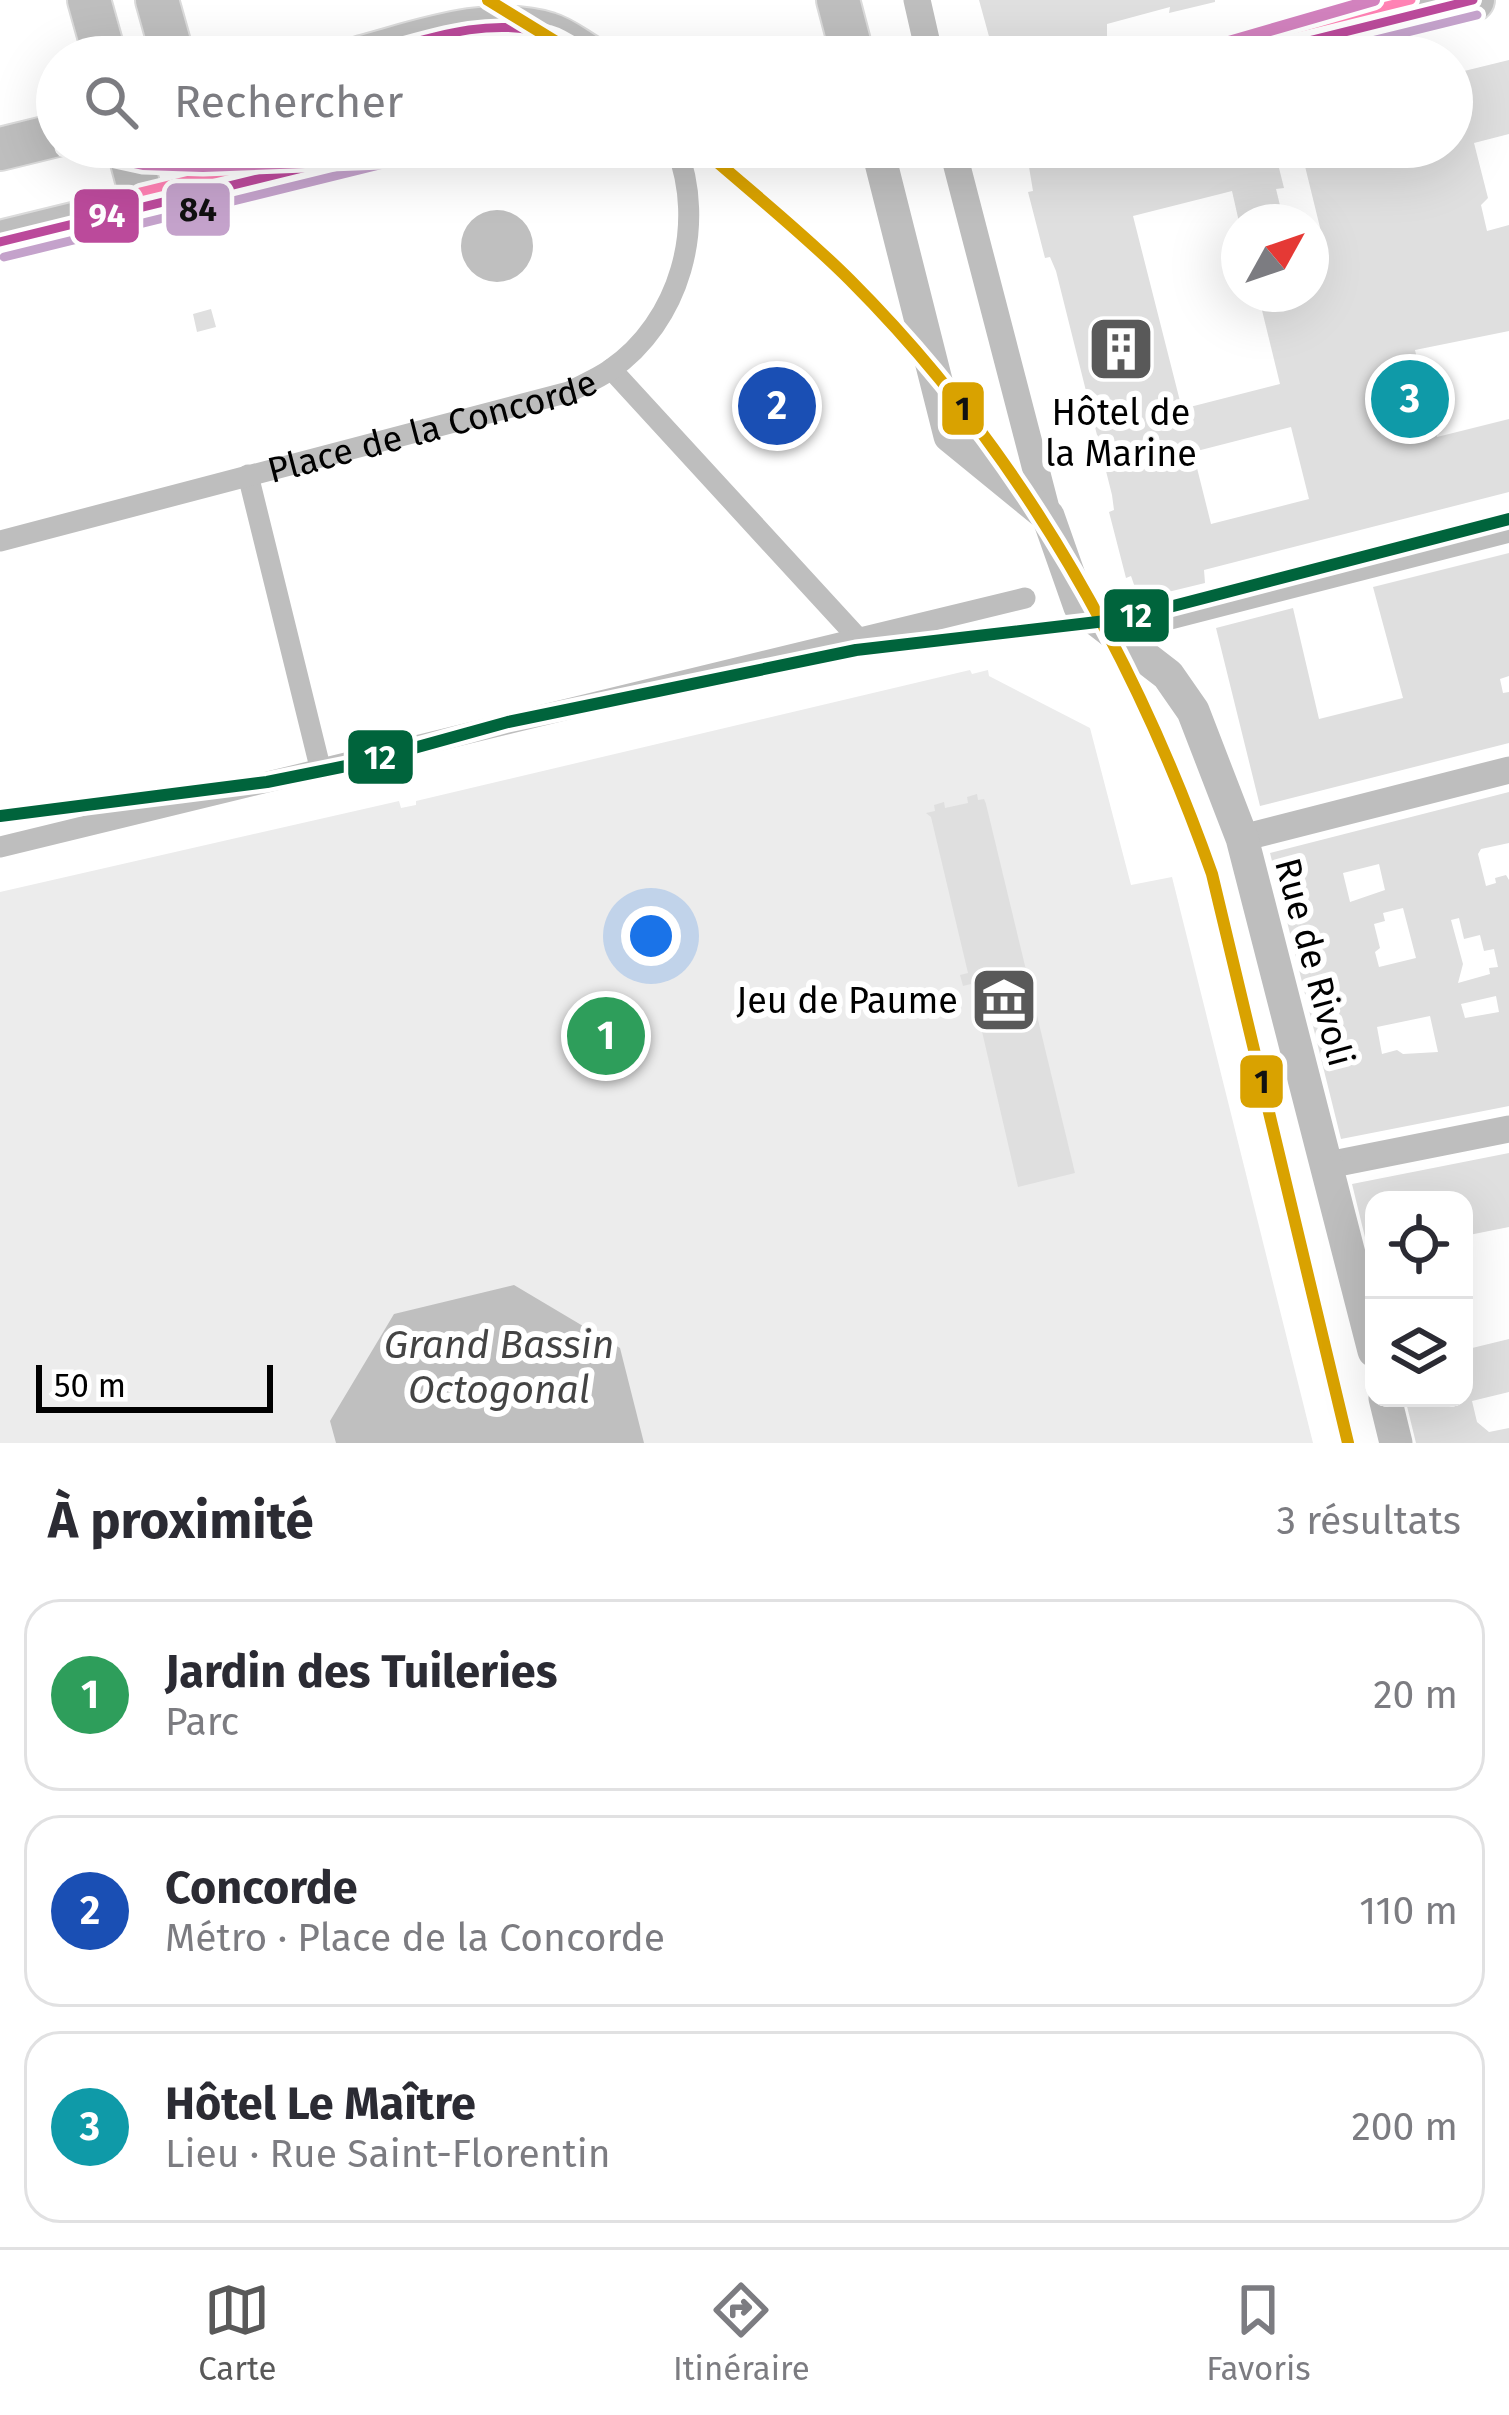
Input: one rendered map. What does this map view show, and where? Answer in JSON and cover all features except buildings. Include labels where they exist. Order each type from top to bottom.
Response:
[{"type":"main road","points":[[89,0],[98,36]]},
{"type":"main road","points":[[158,0],[167,36]]},
{"type":"main road","points":[[838,0],[847,36]]},
{"type":"main road","points":[[1328,36],[1472,0]]},
{"type":"main road","points":[[448,36],[503,28],[553,36]]},
{"type":"main road","points":[[0,149],[36,140]]},
{"type":"main road","points":[[134,168],[144,207]]},
{"type":"main road","points":[[202,168],[208,191]]},
{"type":"main road","points":[[0,242],[302,168]]},
{"type":"street","points":[[917,0],[925,36]]},
{"type":"street","name":"Place de la Concorde","points":[[0,541],[568,392],[611,369],[651,332],[675,291],[690,231],[689,196],[682,168]]},
{"type":"street","points":[[882,168],[950,436],[1048,516]]},
{"type":"street","points":[[957,168],[1048,516],[1080,607],[1108,632],[1509,529]]},
{"type":"street","name":"Place de la Concorde","points":[[611,369],[858,638]]},
{"type":"street","name":"Place de la Concorde","points":[[248,475],[320,766]]},
{"type":"street","points":[[0,847],[1025,598]]},
{"type":"street","name":"Rue de Rivoli","points":[[1108,632],[1168,675],[1181,692],[1193,711],[1242,838],[1365,1315]]},
{"type":"street","points":[[1242,838],[1509,770]]},
{"type":"street","points":[[1328,1165],[1509,1129]]},
{"type":"street","points":[[1387,1407],[1396,1443]]},
{"type":"shaded area","points":[[970,670],[972,674],[988,670],[989,676],[1090,728],[1131,885],[1172,877],[1313,1443],[0,1443],[0,892],[399,801],[401,808],[416,805],[416,801]]},
{"type":"water","points":[[497,210],[523,220],[533,246],[523,272],[497,282],[471,272],[461,246],[471,220]]},
{"type":"water","name":"Grand Bassin Octogonal","points":[[514,1285],[620,1348],[644,1443],[336,1443],[330,1421],[394,1314]]},
{"type":"transit line","name":"1","points":[[488,0],[547,36]]},
{"type":"transit line","points":[[1250,36],[1374,0]]},
{"type":"transit line","points":[[1264,36],[1411,0]]},
{"type":"transit line","name":"94","points":[[1328,36],[1473,0]]},
{"type":"transit line","name":"84","points":[[1392,36],[1477,15]]},
{"type":"transit line","name":"94","points":[[439,36],[502,27],[555,36]]},
{"type":"transit line","points":[[140,192],[239,168]]},
{"type":"transit line","name":"94","points":[[0,242],[302,168]]},
{"type":"transit line","name":"84","points":[[4,257],[367,168]]},
{"type":"transit line","name":"1","points":[[724,168],[850,280],[966,412],[1064,557],[1146,711],[1212,874],[1348,1443]]},
{"type":"transit line","name":"12","points":[[0,816],[267,782],[356,764],[508,722],[856,650],[1123,619],[1509,519]]},
{"type":"place","name":"Hôtel de la Marine","points":[[1121,349]]},
{"type":"place","name":"Hôtel Le Maître","points":[[1410,399]]},
{"type":"place","name":"Concorde","points":[[777,406]]},
{"type":"place","name":"Jeu de Paume","points":[[1004,1000]]},
{"type":"place","name":"Jardin des Tuileries","points":[[606,1036]]}]
